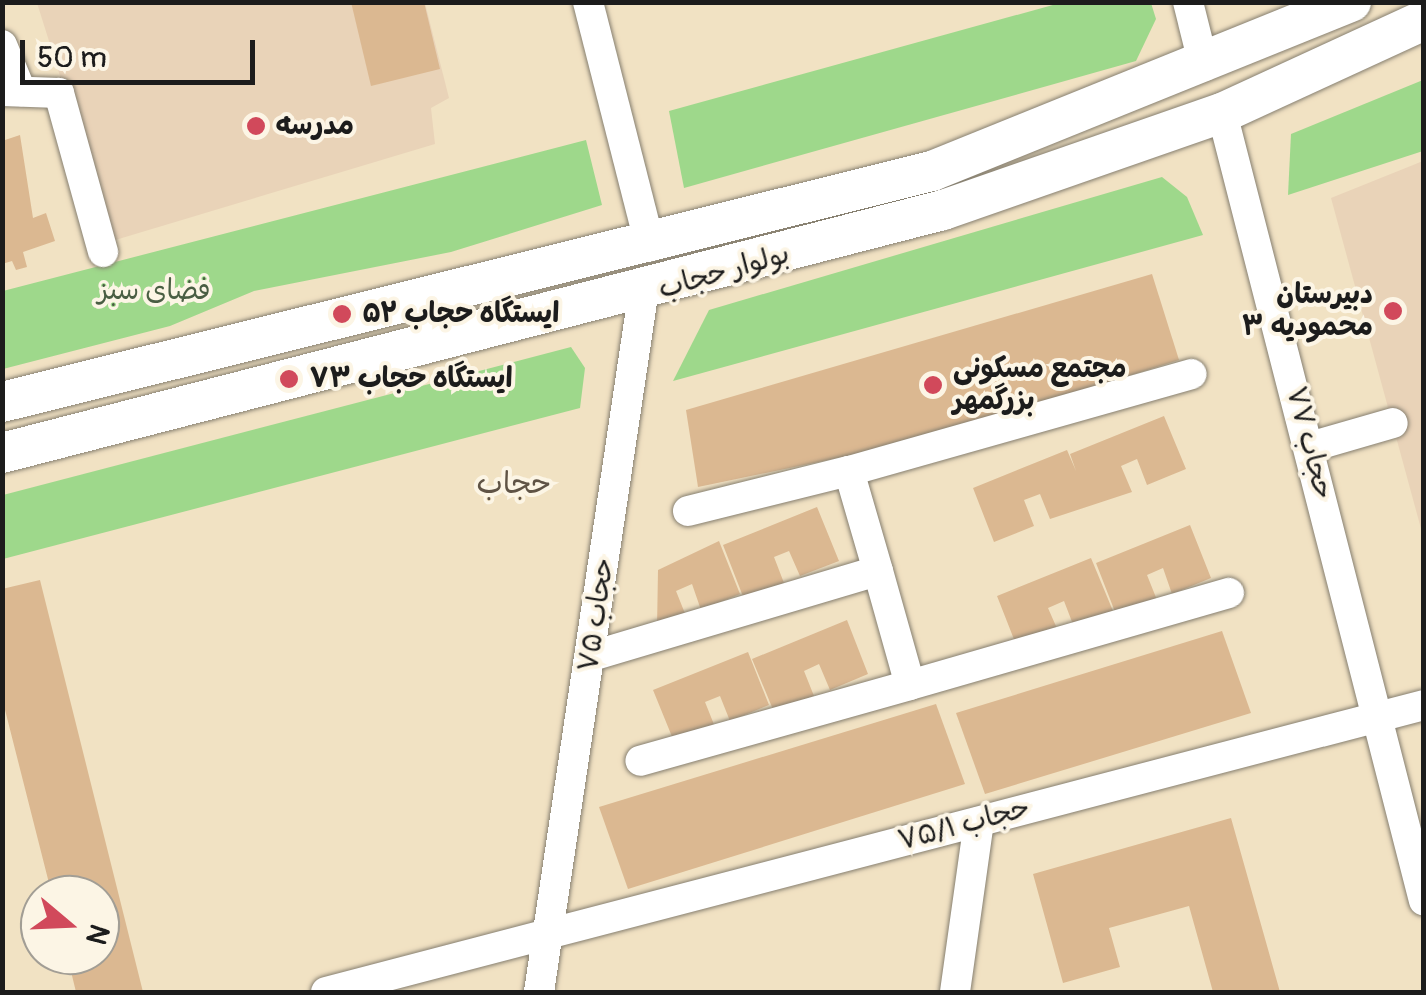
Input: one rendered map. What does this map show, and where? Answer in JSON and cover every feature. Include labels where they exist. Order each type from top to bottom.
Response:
[{"type":"main road","name":"بولوار حجاب","points":[[2,402],[331,317],[650,246],[932,171],[1204,66],[1351,2]]},
{"type":"main road","name":"بولوار حجاب","points":[[2,453],[341,366],[643,295],[943,210],[1222,113],[1424,20]]},
{"type":"main road","points":[[331,317],[341,366]]},
{"type":"street","points":[[588,2],[650,246]]},
{"type":"street","points":[[1188,2],[1204,66]]},
{"type":"street","points":[[2,45],[12,91],[59,93],[104,252]]},
{"type":"street","name":"حجاب ۷۷","points":[[1222,113],[1380,716],[1424,901]]},
{"type":"street","name":"حجاب ۷۵","points":[[539,992],[643,295]]},
{"type":"street","points":[[688,511],[849,471],[1192,374]]},
{"type":"street","points":[[1310,448],[1393,423]]},
{"type":"street","points":[[849,471],[910,684]]},
{"type":"street","points":[[592,656],[878,571]]},
{"type":"street","points":[[640,761],[1229,594]]},
{"type":"street","name":"حجاب ۷۵/۱","points":[[326,992],[1424,705]]},
{"type":"street","points":[[954,992],[979,822]]},
{"type":"shaded area","name":"مدرسه","points":[[37,3],[425,3],[449,98],[431,108],[435,144],[112,241]]},
{"type":"shaded area","name":"دبیرستان محمودیه ۳","points":[[1423,161],[1423,536],[1331,198]]},
{"type":"green space","points":[[1060,3],[1151,3],[1156,19],[1136,61],[684,188],[669,111]]},
{"type":"green space","points":[[1423,80],[1423,151],[1288,195],[1291,134]]},
{"type":"green space","name":"فضای سبز","points":[[586,140],[602,205],[451,252],[254,291],[170,326],[3,369],[3,291]]},
{"type":"green space","points":[[1162,177],[1187,197],[1203,235],[673,381],[709,310]]},
{"type":"green space","points":[[571,347],[585,368],[580,408],[3,559],[3,495]]},
{"type":"building","points":[[351,2],[424,2],[440,69],[371,86]]},
{"type":"building","points":[[20,135],[33,218],[46,213],[55,241],[23,252],[27,267],[16,270],[12,261],[2,264],[2,141]]},
{"type":"building","name":"مجتمع مسکونی بزرگمهر","points":[[1152,274],[1179,360],[929,439],[698,487],[686,410]]},
{"type":"building","points":[[1164,416],[1186,469],[1147,485],[1137,459],[1121,466],[1132,492],[1050,519],[1040,494],[1024,500],[1034,526],[994,542],[973,488],[1067,450],[1076,471],[1070,454]]},
{"type":"building","points":[[817,507],[839,561],[800,576],[789,551],[774,557],[784,583],[744,599],[723,545]]},
{"type":"building","points":[[1190,525],[1211,578],[1172,594],[1163,568],[1147,575],[1157,600],[1117,617],[1096,563]]},
{"type":"building","points":[[719,541],[740,594],[701,610],[692,584],[676,591],[686,616],[657,628],[658,570]]},
{"type":"building","points":[[1091,558],[1113,611],[1074,627],[1064,601],[1048,608],[1059,633],[1017,647],[997,596]]},
{"type":"building","points":[[40,580],[114,875],[47,875],[2,698],[2,589]]},
{"type":"building","points":[[847,620],[868,674],[830,690],[819,664],[804,671],[814,696],[774,712],[752,659]]},
{"type":"building","points":[[1222,631],[1251,713],[985,794],[956,713]]},
{"type":"building","points":[[748,652],[769,705],[730,721],[720,696],[705,702],[715,727],[675,744],[653,690]]},
{"type":"building","points":[[936,704],[965,784],[628,889],[599,807]]},
{"type":"building","points":[[1231,818],[1280,992],[1213,992],[1189,906],[1109,928],[1120,967],[1063,983],[1033,874]]},
{"type":"building","points":[[120,900],[143,992],[76,992],[72,975],[120,975]]},
{"type":"place","name":"مدرسه","points":[[256,126]]},
{"type":"place","name":"دبیرستان محمودیه ۳","points":[[1393,311]]},
{"type":"place","name":"ایستگاه حجاب ۵۲","points":[[342,314]]},
{"type":"place","name":"ایستگاه حجاب ۷۳","points":[[289,379]]},
{"type":"place","name":"مجتمع مسکونی بزرگمهر","points":[[933,385]]},
{"type":"district","name":"حجاب","points":[[514,484]]}]
